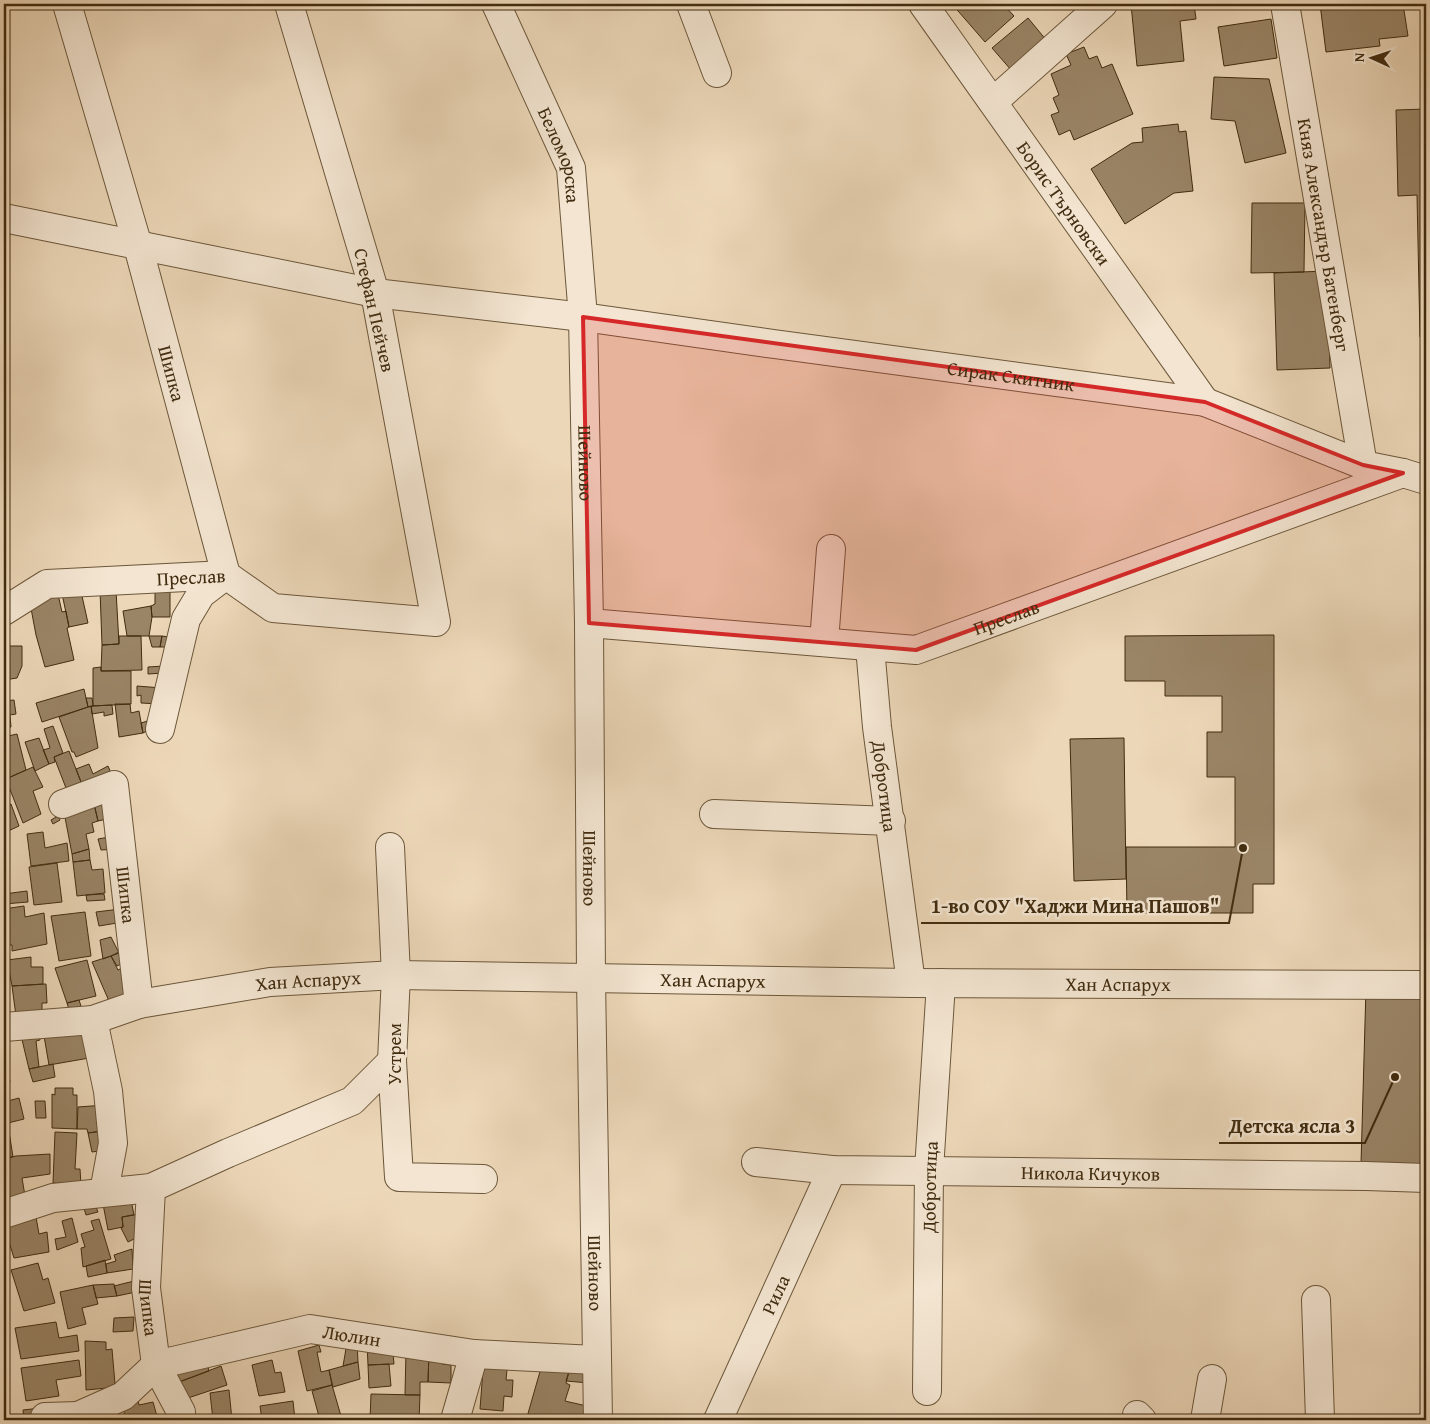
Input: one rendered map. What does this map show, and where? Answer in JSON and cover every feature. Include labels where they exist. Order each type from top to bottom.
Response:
[{"type":"street","name":"Шипка","points":[[67,4],[138,246],[226,575]]},
{"type":"street","name":"Стефан Пейчев","points":[[289,4],[375,293],[436,622]]},
{"type":"street","name":"Беломорска","points":[[496,4],[571,168],[584,317]]},
{"type":"street","points":[[691,4],[717,73]]},
{"type":"street","name":"Борис Търновски","points":[[924,4],[1205,402]]},
{"type":"street","points":[[993,102],[1103,4]]},
{"type":"street","name":"Княз Александър Батенберг","points":[[1285,4],[1362,465]]},
{"type":"street","name":"Сирак Скитник","points":[[4,218],[375,293],[584,317],[1205,402],[1362,465],[1415,477]]},
{"type":"street","name":"Шейново","points":[[584,317],[590,623],[591,978],[598,1420]]},
{"type":"street","name":"Преслав","points":[[590,623],[916,650],[1415,477]]},
{"type":"street","points":[[824,642],[831,549]]},
{"type":"street","points":[[160,729],[186,619],[201,594],[226,575]]},
{"type":"street","name":"Преслав","points":[[4,611],[47,584],[226,575],[273,608],[436,622]]},
{"type":"street","name":"Добротица","points":[[870,647],[877,727],[891,821],[911,983]]},
{"type":"street","name":"Шипка","points":[[62,804],[114,785],[138,1004]]},
{"type":"street","points":[[714,814],[891,821]]},
{"type":"street","name":"Устрем","points":[[390,847],[396,975],[392,1061],[399,1177],[483,1179]]},
{"type":"street","name":"Хан Аспарух","points":[[5,1023],[93,1020],[138,1004],[270,982],[396,975],[911,983],[1426,985]]},
{"type":"street","name":"Добротица","points":[[927,1391],[929,1170],[941,983]]},
{"type":"street","points":[[93,1020],[108,1091],[113,1143],[104,1192]]},
{"type":"street","points":[[4,1214],[53,1198],[150,1188],[352,1101],[392,1061]]},
{"type":"street","name":"Никола Кичуков","points":[[756,1162],[832,1170],[1426,1178]]},
{"type":"street","name":"Рила","points":[[718,1420],[832,1170]]},
{"type":"street","name":"Шипка","points":[[150,1188],[146,1288],[156,1365],[181,1412],[181,1420]]},
{"type":"street","points":[[1316,1300],[1320,1420]]},
{"type":"street","name":"Люлин","points":[[156,1365],[310,1330],[474,1354],[596,1360]]},
{"type":"street","points":[[455,1420],[474,1354]]},
{"type":"street","points":[[44,1417],[78,1418],[123,1396],[156,1365]]},
{"type":"street","points":[[1205,1420],[1212,1380]]},
{"type":"highlighted area","points":[[583,317],[1205,402],[1363,465],[1403,473],[916,650],[589,623]]},
{"type":"building","points":[[952,4],[1003,4],[1014,16],[985,42]]},
{"type":"building","points":[[1131,4],[1194,4],[1196,19],[1180,21],[1184,61],[1137,66]]},
{"type":"building","points":[[1320,4],[1403,4],[1408,36],[1379,39],[1380,46],[1326,52]]},
{"type":"building","points":[[1028,18],[1047,41],[1012,71],[992,48]]},
{"type":"building","points":[[1271,19],[1277,58],[1224,66],[1218,27]]},
{"type":"building","points":[[1084,47],[1089,59],[1097,56],[1102,68],[1112,64],[1133,114],[1074,140],[1070,130],[1059,135],[1051,115],[1059,112],[1053,98],[1059,95],[1051,74],[1071,65],[1066,54]]},
{"type":"building","points":[[1214,77],[1269,79],[1286,153],[1245,163],[1235,121],[1211,119]]},
{"type":"building","points":[[1426,109],[1426,336],[1420,337],[1417,195],[1398,196],[1396,110]]},
{"type":"building","points":[[1178,124],[1179,132],[1186,131],[1193,191],[1174,193],[1125,224],[1091,169],[1132,143],[1143,142],[1142,128]]},
{"type":"building","points":[[1252,203],[1305,203],[1304,272],[1251,273]]},
{"type":"building","points":[[1327,271],[1330,368],[1277,370],[1274,273]]},
{"type":"building","points":[[80,587],[88,623],[69,627],[61,589]]},
{"type":"building","points":[[57,590],[62,612],[66,611],[69,627],[67,628],[74,660],[45,667],[30,603]]},
{"type":"building","points":[[100,590],[116,590],[119,644],[102,645]]},
{"type":"building","points":[[170,590],[170,617],[152,617],[151,606],[155,604],[155,591]]},
{"type":"building","points":[[151,606],[152,617],[149,636],[127,636],[123,611]]},
{"type":"building","points":[[1274,635],[1274,884],[1253,884],[1253,913],[1127,913],[1126,847],[1235,847],[1235,777],[1207,777],[1207,732],[1222,732],[1222,696],[1165,696],[1165,681],[1125,681],[1125,636]]},
{"type":"building","points":[[119,636],[141,636],[142,670],[101,671],[102,645],[119,644]]},
{"type":"building","points":[[149,636],[162,636],[160,647],[152,647]]},
{"type":"building","points":[[162,636],[169,637],[168,647],[160,647]]},
{"type":"building","points":[[4,646],[22,646],[22,666],[17,678],[4,680]]},
{"type":"building","points":[[164,666],[164,673],[148,674],[148,667]]},
{"type":"building","points":[[101,667],[101,671],[131,671],[131,704],[93,706],[93,668]]},
{"type":"building","points":[[137,686],[162,688],[160,704],[141,703],[141,695],[137,696]]},
{"type":"building","points":[[84,689],[88,707],[42,722],[36,703]]},
{"type":"building","points":[[86,698],[92,698],[93,706],[88,707]]},
{"type":"building","points":[[14,700],[16,714],[4,716],[4,701]]},
{"type":"building","points":[[115,704],[130,704],[131,713],[139,711],[143,733],[119,737]]},
{"type":"building","points":[[112,705],[113,714],[104,716],[104,712],[92,714],[91,706]]},
{"type":"building","points":[[91,706],[98,748],[76,757],[74,752],[72,752],[59,717]]},
{"type":"building","points":[[4,716],[10,716],[11,727],[4,728]]},
{"type":"building","points":[[160,717],[155,727],[143,733],[141,723]]},
{"type":"building","points":[[53,726],[63,753],[54,757],[55,762],[49,764],[43,750],[50,748],[44,729]]},
{"type":"building","points":[[17,734],[26,770],[8,778],[4,766],[4,737]]},
{"type":"building","points":[[39,738],[49,764],[35,771],[25,742]]},
{"type":"building","points":[[1124,738],[1126,879],[1074,881],[1070,739]]},
{"type":"building","points":[[69,751],[81,782],[66,788],[54,757]]},
{"type":"building","points":[[89,764],[93,774],[108,766],[111,773],[82,783],[76,769]]},
{"type":"building","points":[[33,767],[43,787],[33,791],[41,814],[23,823],[6,779]]},
{"type":"building","points":[[107,801],[111,818],[98,821],[94,804]]},
{"type":"building","points":[[11,804],[19,826],[6,832],[4,829],[4,806]]},
{"type":"building","points":[[94,804],[98,821],[92,823],[94,832],[86,834],[89,849],[72,854],[64,812]]},
{"type":"building","points":[[58,816],[60,820],[53,824],[51,820]]},
{"type":"building","points":[[43,832],[45,848],[67,843],[69,861],[31,866],[27,834]]},
{"type":"building","points":[[115,836],[117,849],[101,850],[98,839]]},
{"type":"building","points":[[89,849],[90,860],[73,862],[72,854]]},
{"type":"building","points":[[90,860],[92,870],[103,869],[105,893],[77,896],[73,862]]},
{"type":"building","points":[[57,863],[62,902],[34,905],[29,867]]},
{"type":"building","points":[[27,891],[28,902],[4,904],[4,894]]},
{"type":"building","points":[[104,894],[105,900],[87,901],[86,895]]},
{"type":"building","points":[[24,906],[25,917],[44,913],[47,944],[12,951],[12,945],[4,945],[4,909]]},
{"type":"building","points":[[120,909],[123,922],[99,926],[96,912]]},
{"type":"building","points":[[85,912],[91,956],[59,961],[51,916]]},
{"type":"building","points":[[111,937],[119,953],[103,959],[100,940]]},
{"type":"building","points":[[127,948],[130,960],[117,966],[111,956]]},
{"type":"building","points":[[111,956],[118,970],[122,968],[132,991],[109,1001],[92,962]]},
{"type":"building","points":[[31,957],[31,967],[43,967],[43,984],[12,986],[7,960]]},
{"type":"building","points":[[87,960],[96,996],[67,1003],[55,968]]},
{"type":"building","points":[[46,984],[47,1003],[42,1003],[42,1013],[16,1016],[12,986]]},
{"type":"building","points":[[1366,988],[1426,990],[1426,1166],[1361,1164]]},
{"type":"building","points":[[79,1000],[82,1009],[70,1013],[67,1003]]},
{"type":"building","points":[[90,1023],[95,1057],[49,1065],[44,1036]]},
{"type":"building","points":[[19,1027],[40,1027],[40,1040],[36,1041],[39,1067],[29,1069]]},
{"type":"building","points":[[6,1064],[10,1082],[4,1084],[4,1065]]},
{"type":"building","points":[[53,1064],[55,1077],[33,1082],[29,1069]]},
{"type":"building","points":[[55,1088],[73,1088],[73,1095],[77,1095],[77,1129],[52,1128],[52,1094],[55,1095]]},
{"type":"building","points":[[19,1098],[24,1119],[4,1124],[4,1102]]},
{"type":"building","points":[[35,1101],[45,1101],[46,1118],[36,1118]]},
{"type":"building","points":[[105,1105],[102,1131],[88,1133],[87,1129],[77,1129],[78,1107]]},
{"type":"building","points":[[8,1125],[13,1157],[4,1159],[4,1126]]},
{"type":"building","points":[[102,1131],[106,1150],[92,1152],[88,1133]]},
{"type":"building","points":[[55,1132],[77,1133],[75,1169],[80,1169],[81,1185],[53,1183]]},
{"type":"building","points":[[50,1154],[50,1174],[22,1178],[25,1196],[4,1201],[5,1158]]},
{"type":"building","points":[[130,1195],[134,1215],[122,1217],[123,1227],[108,1230],[102,1199]]},
{"type":"building","points":[[94,1202],[98,1212],[86,1215],[83,1205]]},
{"type":"building","points":[[34,1206],[39,1234],[47,1232],[49,1252],[14,1258],[4,1226]]},
{"type":"building","points":[[138,1214],[142,1235],[128,1242],[121,1228],[123,1227],[122,1217]]},
{"type":"building","points":[[72,1218],[78,1242],[57,1250],[55,1239],[66,1237],[62,1221]]},
{"type":"building","points":[[99,1219],[111,1259],[83,1267],[81,1248],[85,1247],[81,1234],[94,1230],[91,1221]]},
{"type":"building","points":[[132,1249],[133,1269],[107,1273],[106,1264],[116,1261],[114,1255]]},
{"type":"building","points":[[105,1260],[107,1273],[88,1277],[86,1266]]},
{"type":"building","points":[[38,1263],[43,1280],[48,1278],[55,1303],[24,1311],[11,1270]]},
{"type":"building","points":[[134,1281],[136,1292],[117,1296],[114,1286]]},
{"type":"building","points":[[114,1284],[117,1296],[96,1298],[93,1285]]},
{"type":"building","points":[[93,1285],[98,1304],[82,1308],[86,1324],[68,1329],[60,1292]]},
{"type":"building","points":[[134,1317],[133,1331],[113,1332],[114,1318]]},
{"type":"building","points":[[56,1322],[59,1338],[77,1335],[79,1351],[21,1359],[15,1328]]},
{"type":"building","points":[[85,1341],[106,1342],[106,1350],[112,1349],[115,1384],[107,1388],[86,1390]]},
{"type":"building","points":[[357,1342],[358,1362],[343,1366],[347,1343]]},
{"type":"building","points":[[392,1342],[394,1364],[368,1365],[367,1344]]},
{"type":"building","points":[[319,1345],[321,1352],[317,1352],[321,1372],[329,1370],[332,1385],[307,1391],[298,1351]]},
{"type":"building","points":[[406,1351],[429,1351],[428,1382],[420,1382],[420,1395],[405,1395]]},
{"type":"building","points":[[429,1351],[442,1351],[442,1364],[451,1365],[451,1383],[428,1382]]},
{"type":"building","points":[[205,1355],[209,1371],[179,1382],[175,1367]]},
{"type":"building","points":[[484,1357],[508,1359],[506,1380],[513,1380],[512,1397],[504,1396],[503,1411],[480,1409]]},
{"type":"building","points":[[79,1360],[81,1376],[56,1380],[59,1396],[26,1401],[21,1368]]},
{"type":"building","points":[[272,1360],[275,1373],[281,1372],[285,1392],[259,1396],[252,1365]]},
{"type":"building","points":[[543,1361],[570,1368],[566,1383],[570,1385],[565,1401],[591,1407],[590,1420],[539,1420],[527,1417]]},
{"type":"building","points":[[358,1362],[360,1379],[333,1387],[329,1370]]},
{"type":"building","points":[[389,1364],[391,1386],[369,1388],[368,1365]]},
{"type":"building","points":[[221,1366],[227,1385],[185,1399],[179,1382]]},
{"type":"building","points":[[570,1368],[588,1372],[589,1383],[566,1381]]},
{"type":"building","points":[[332,1385],[341,1416],[320,1420],[312,1391]]},
{"type":"building","points":[[229,1390],[232,1420],[213,1420],[210,1393]]},
{"type":"building","points":[[371,1394],[420,1395],[419,1420],[370,1420]]},
{"type":"building","points":[[137,1396],[139,1405],[153,1402],[158,1420],[126,1420],[121,1400]]},
{"type":"building","points":[[293,1401],[295,1420],[262,1420],[260,1406]]},
{"type":"building","points":[[41,1408],[57,1420],[24,1420],[23,1410]]},
{"type":"place","name":"1-во СОУ \"Хаджи Мина Пашов\"","points":[[1243,848]]},
{"type":"place","name":"Детска ясла 3","points":[[1395,1077]]}]
